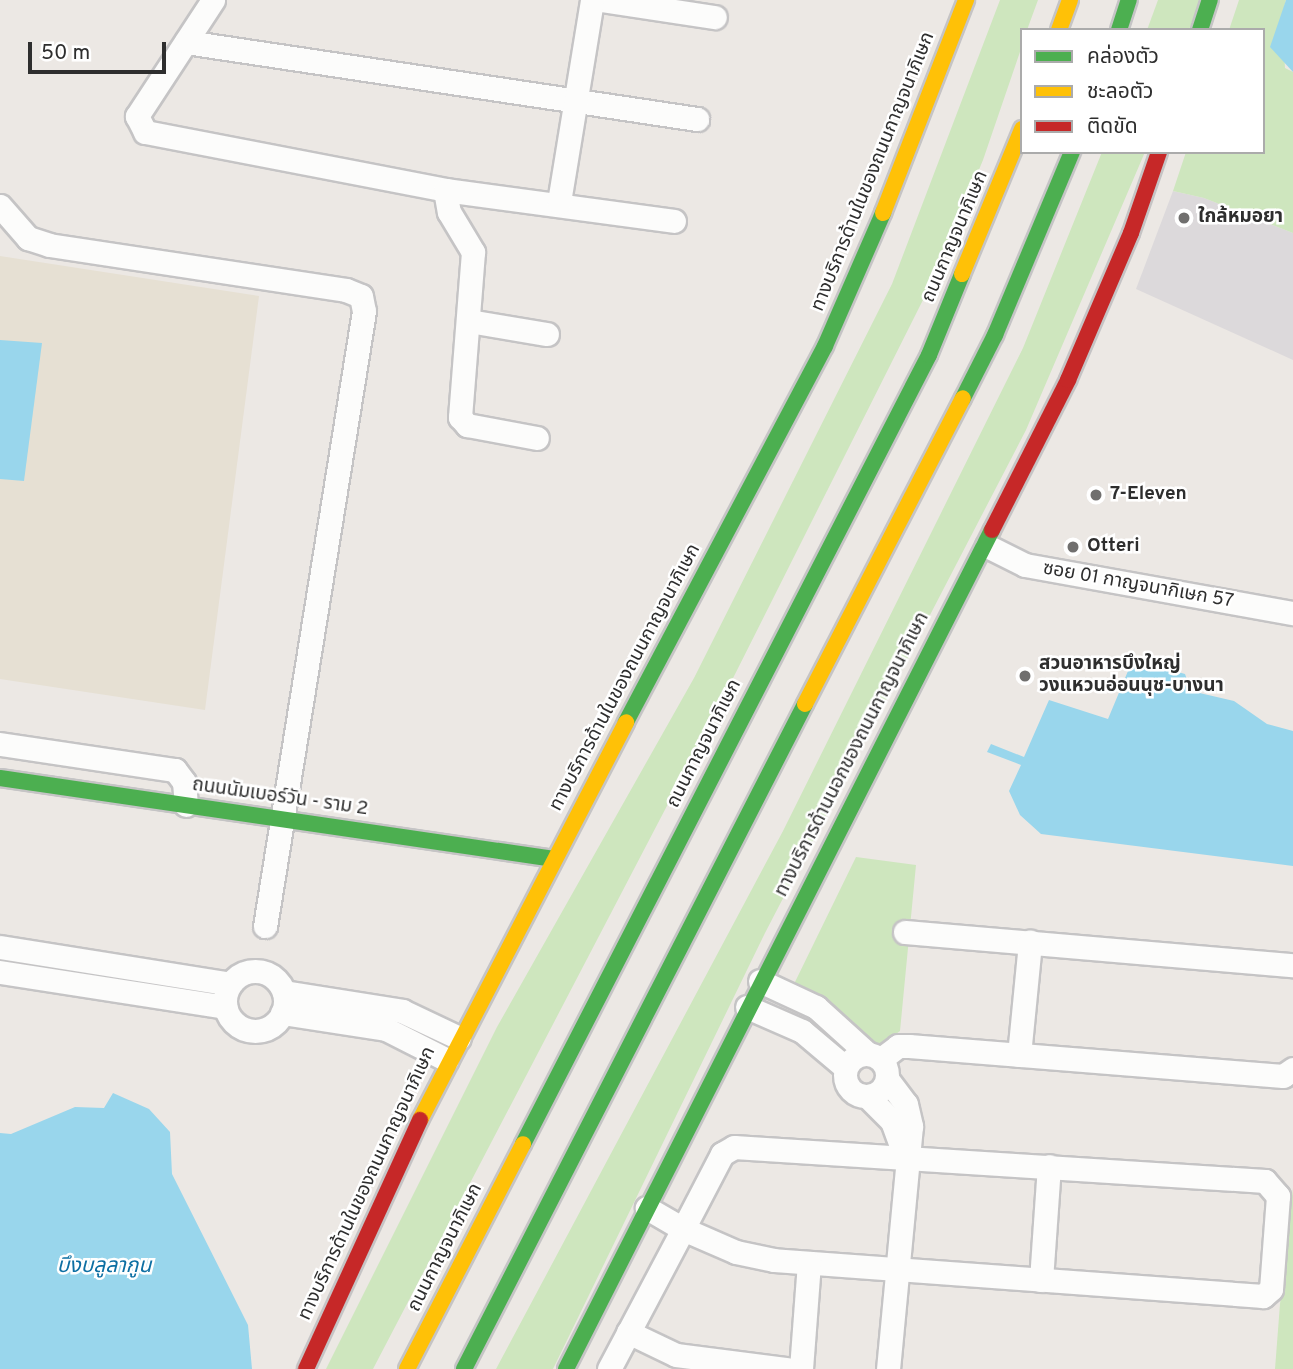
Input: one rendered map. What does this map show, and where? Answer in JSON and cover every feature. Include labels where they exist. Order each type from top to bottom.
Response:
[{"type":"main road","name":"ทางบริการด้านในของถนนกาญจนาภิเษก","points":[[306,1369],[458,1038],[825,346],[859,274],[966,0]]},
{"type":"main road","points":[[1060,28],[1070,0]]},
{"type":"main road","points":[[1120,28],[1129,0]]},
{"type":"main road","points":[[1201,28],[1210,0]]},
{"type":"main road","name":"ถนนกาญจนาภิเษก","points":[[407,1369],[929,355],[1020,134]]},
{"type":"main road","points":[[464,1369],[995,335],[1071,154]]},
{"type":"main road","name":"ทางบริการด้านนอกของถนนกาญจนาภิเษก","points":[[566,1369],[760,981],[987,546],[1068,380],[1131,233],[1158,154]]},
{"type":"main road","name":"ถนนนัมเบอร์วัน - ราม 2","points":[[0,778],[554,859]]},
{"type":"street","points":[[214,0],[137,116],[145,132],[445,190],[559,202],[674,220]]},
{"type":"street","points":[[559,202],[592,0]]},
{"type":"street","points":[[602,0],[715,17]]},
{"type":"street","points":[[186,42],[697,119]]},
{"type":"street","points":[[445,190],[449,212],[473,251],[459,412],[462,421],[537,438]]},
{"type":"street","points":[[0,206],[28,238],[49,245],[346,290],[361,296],[364,311],[280,819],[265,926]]},
{"type":"street","points":[[469,321],[547,334]]},
{"type":"street","name":"ซอย 01 กาญจนากิเษก 57","points":[[987,546],[1024,565],[1293,613]]},
{"type":"street","points":[[0,744],[175,770],[184,782],[186,805]]},
{"type":"street","points":[[905,932],[1293,965]]},
{"type":"street","points":[[1019,1055],[1030,942]]},
{"type":"street","points":[[0,947],[228,995]]},
{"type":"street","points":[[0,972],[228,995]]},
{"type":"street","points":[[261,972],[275,978],[283,1002],[270,1027],[251,1031],[234,1023],[228,995],[244,973],[261,972]]},
{"type":"street","points":[[760,981],[816,1007],[878,1064],[906,1104],[911,1126],[905,1156],[888,1369]]},
{"type":"street","points":[[283,1002],[402,1011],[458,1038]]},
{"type":"street","points":[[283,1002],[386,1029],[447,1060]]},
{"type":"street","points":[[747,1007],[802,1031],[846,1068],[849,1088],[867,1096],[892,1121],[905,1156]]},
{"type":"street","points":[[878,1064],[898,1046],[1283,1076],[1293,1069]]},
{"type":"street","points":[[846,1068],[854,1057],[878,1064]]},
{"type":"street","points":[[867,1096],[880,1091],[878,1064]]},
{"type":"street","points":[[609,1369],[628,1332],[683,1228],[722,1154],[734,1147],[1265,1181],[1278,1196],[1271,1289],[1263,1296],[809,1263],[736,1252],[683,1228],[647,1208]]},
{"type":"street","points":[[1041,1280],[1049,1166]]},
{"type":"street","points":[[801,1369],[809,1263]]},
{"type":"street","points":[[628,1332],[676,1355],[788,1369]]},
{"type":"shaded area","points":[[1173,191],[1204,198],[1293,233],[1293,360],[1136,289]]},
{"type":"shaded area","points":[[0,256],[259,296],[205,710],[0,679]]},
{"type":"green space","points":[[1000,0],[1038,0],[1028,28],[1020,28],[1020,52],[983,160],[933,280],[717,710],[373,1369],[326,1369],[497,1027],[694,678],[892,284]]},
{"type":"green space","points":[[1158,0],[1200,0],[1190,28],[1148,28]]},
{"type":"green space","points":[[1239,0],[1286,0],[1282,15],[1285,68],[1293,72],[1293,233],[1204,198],[1173,191],[1185,154],[1265,154],[1265,28],[1230,28]]},
{"type":"green space","points":[[1101,154],[1144,154],[1026,430],[765,933],[553,1369],[496,1369],[783,831],[1023,348]]},
{"type":"green space","points":[[856,857],[916,865],[900,1031],[879,1046],[868,1043],[830,1006],[794,984]]},
{"type":"green space","points":[[1293,1188],[1293,1369],[1275,1369],[1280,1304]]},
{"type":"water","points":[[1286,0],[1293,0],[1293,72],[1270,47]]},
{"type":"water","points":[[0,340],[42,343],[24,481],[0,479]]},
{"type":"water","points":[[1133,659],[1185,674],[1191,691],[1234,701],[1267,724],[1293,731],[1293,866],[1041,834],[1020,815],[1009,791],[1021,765],[987,752],[991,744],[1024,757],[1049,700],[1108,719]]},
{"type":"water","name":"บึงบลูลากูน","points":[[113,1093],[149,1109],[170,1132],[172,1174],[248,1325],[252,1369],[0,1369],[0,1133],[11,1134],[75,1107],[104,1108]]},
{"type":"traffic: fast","points":[[1120,28],[1129,0]]},
{"type":"traffic: fast","points":[[1201,28],[1210,0]]},
{"type":"traffic: fast","points":[[963,398],[995,335],[1071,154]]},
{"type":"traffic: fast","points":[[626,722],[825,346],[883,213]]},
{"type":"traffic: fast","points":[[523,1144],[929,355],[962,274]]},
{"type":"traffic: fast","points":[[566,1369],[992,530]]},
{"type":"traffic: fast","points":[[464,1369],[805,704]]},
{"type":"traffic: fast","points":[[0,778],[554,859]]},
{"type":"traffic: slow","points":[[883,213],[966,0]]},
{"type":"traffic: slow","points":[[1060,28],[1070,0]]},
{"type":"traffic: slow","points":[[962,274],[1020,134]]},
{"type":"traffic: slow","points":[[805,704],[963,398]]},
{"type":"traffic: slow","points":[[420,1120],[626,722]]},
{"type":"traffic: slow","points":[[407,1369],[523,1144]]},
{"type":"traffic: jam","points":[[992,530],[1068,380],[1131,233],[1158,154]]},
{"type":"traffic: jam","points":[[306,1369],[420,1120]]},
{"type":"place","name":"ใกล้หมอยา","points":[[1184,218]]},
{"type":"place","name":"7-Eleven","points":[[1096,495]]},
{"type":"place","name":"Otteri","points":[[1073,547]]},
{"type":"place","name":"สวนอาหารบึงใหญ่ วงแหวนอ่อนนุช-บางนา","points":[[1025,676]]}]
